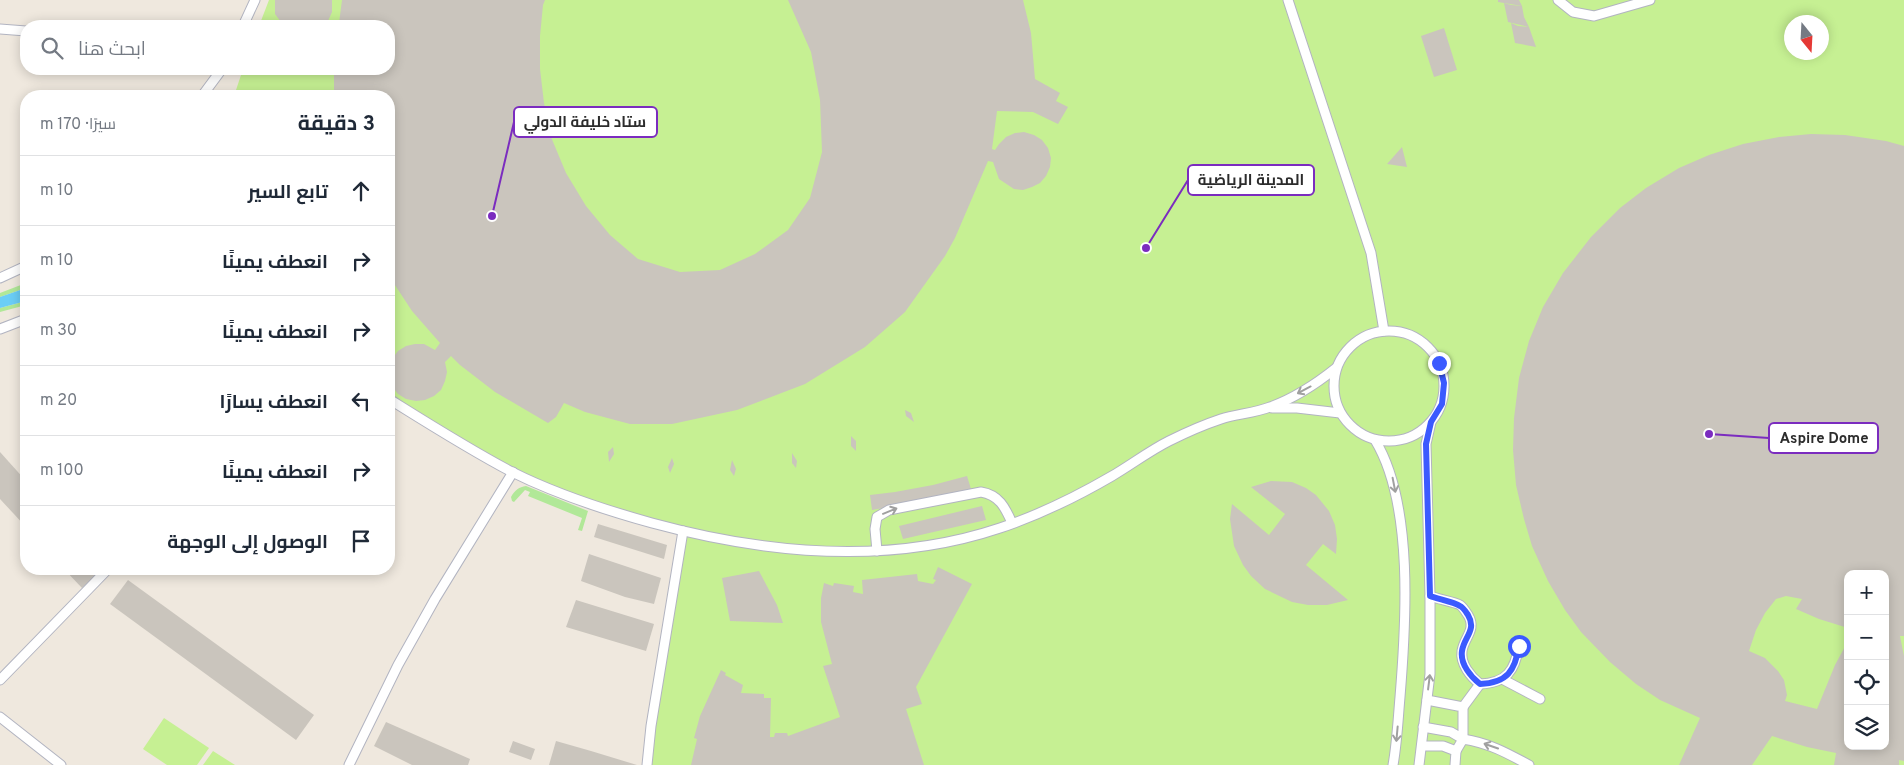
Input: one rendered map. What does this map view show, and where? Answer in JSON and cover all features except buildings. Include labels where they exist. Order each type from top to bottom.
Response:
[{"type":"lane","points":[[246,20],[255,0]]},
{"type":"lane","points":[[1288,0],[1371,253],[1384,331]]},
{"type":"lane","points":[[1558,0],[1572,12],[1594,16],[1650,0]]},
{"type":"lane","points":[[0,29],[20,31]]},
{"type":"lane","points":[[206,90],[218,75]]},
{"type":"lane","points":[[0,278],[20,269]]},
{"type":"lane","points":[[0,329],[20,321]]},
{"type":"lane","points":[[1384,331],[1409,334],[1427,346],[1439,363],[1444,383],[1442,404],[1431,422],[1415,436],[1396,442],[1375,440],[1361,435],[1349,425],[1340,413],[1334,398],[1333,383],[1336,368],[1344,354],[1355,342],[1369,335],[1384,331]]},
{"type":"lane","points":[[1269,408],[1315,385],[1336,368]]},
{"type":"lane","points":[[395,403],[513,472],[594,505],[682,531],[755,546],[814,552],[877,551],[935,545],[1000,528],[1058,506],[1114,475],[1156,448],[1185,433],[1222,419],[1269,408],[1297,408],[1340,413]]},
{"type":"lane","points":[[1419,765],[1423,746],[1423,727],[1430,674],[1426,444],[1431,422]]},
{"type":"lane","points":[[1375,440],[1384,454],[1391,473],[1399,513],[1405,581],[1402,670],[1393,765]]},
{"type":"lane","points":[[349,765],[398,665],[435,599],[513,472]]},
{"type":"lane","points":[[877,551],[875,529],[877,517],[889,510],[980,492],[990,493],[999,499],[1007,510],[1012,523]]},
{"type":"lane","points":[[647,765],[651,726],[682,531]]},
{"type":"lane","points":[[0,680],[102,575]]},
{"type":"lane","points":[[1430,596],[1460,606],[1468,614],[1472,622],[1472,630],[1462,651],[1463,660],[1467,671],[1480,684],[1491,684],[1502,679],[1512,671],[1519,646]]},
{"type":"lane","points":[[1502,679],[1540,699]]},
{"type":"lane","points":[[1455,765],[1456,751],[1464,739],[1463,707],[1480,684]]},
{"type":"lane","points":[[1427,700],[1463,707]]},
{"type":"lane","points":[[0,717],[62,765]]},
{"type":"lane","points":[[1423,727],[1451,732],[1464,739],[1495,746],[1529,765]]},
{"type":"lane","points":[[1423,746],[1444,746],[1456,751]]},
{"type":"green space","points":[[269,0],[1904,0],[1904,765],[644,765],[686,530],[625,514],[541,485],[395,402],[395,90],[236,90],[241,75],[395,75],[395,20],[261,20]]},
{"type":"green space","points":[[20,285],[20,290],[0,297],[0,293]]},
{"type":"green space","points":[[20,303],[20,307],[0,312],[0,308]]},
{"type":"green space","points":[[526,486],[588,511],[582,531],[578,530],[582,518],[528,496],[530,492],[525,490],[514,502],[512,501],[511,497],[516,491]]},
{"type":"green space","points":[[164,718],[209,748],[197,765],[167,765],[143,749]]},
{"type":"green space","points":[[213,751],[235,765],[203,765]]},
{"type":"water","points":[[20,290],[20,303],[0,308],[0,297]]},
{"type":"place","name":"ستاد خليفة الدولي","points":[[492,216]]},
{"type":"place","name":"المدينة الرياضية","points":[[1146,248]]},
{"type":"place","name":"Aspire Dome","points":[[1709,434]]},
{"type":"route","points":[[1439,363],[1444,383],[1442,404],[1431,422],[1426,444],[1430,596],[1460,606],[1468,614],[1472,622],[1472,630],[1462,651],[1463,660],[1467,671],[1480,684],[1491,684],[1502,679],[1512,671],[1519,646]]}]
